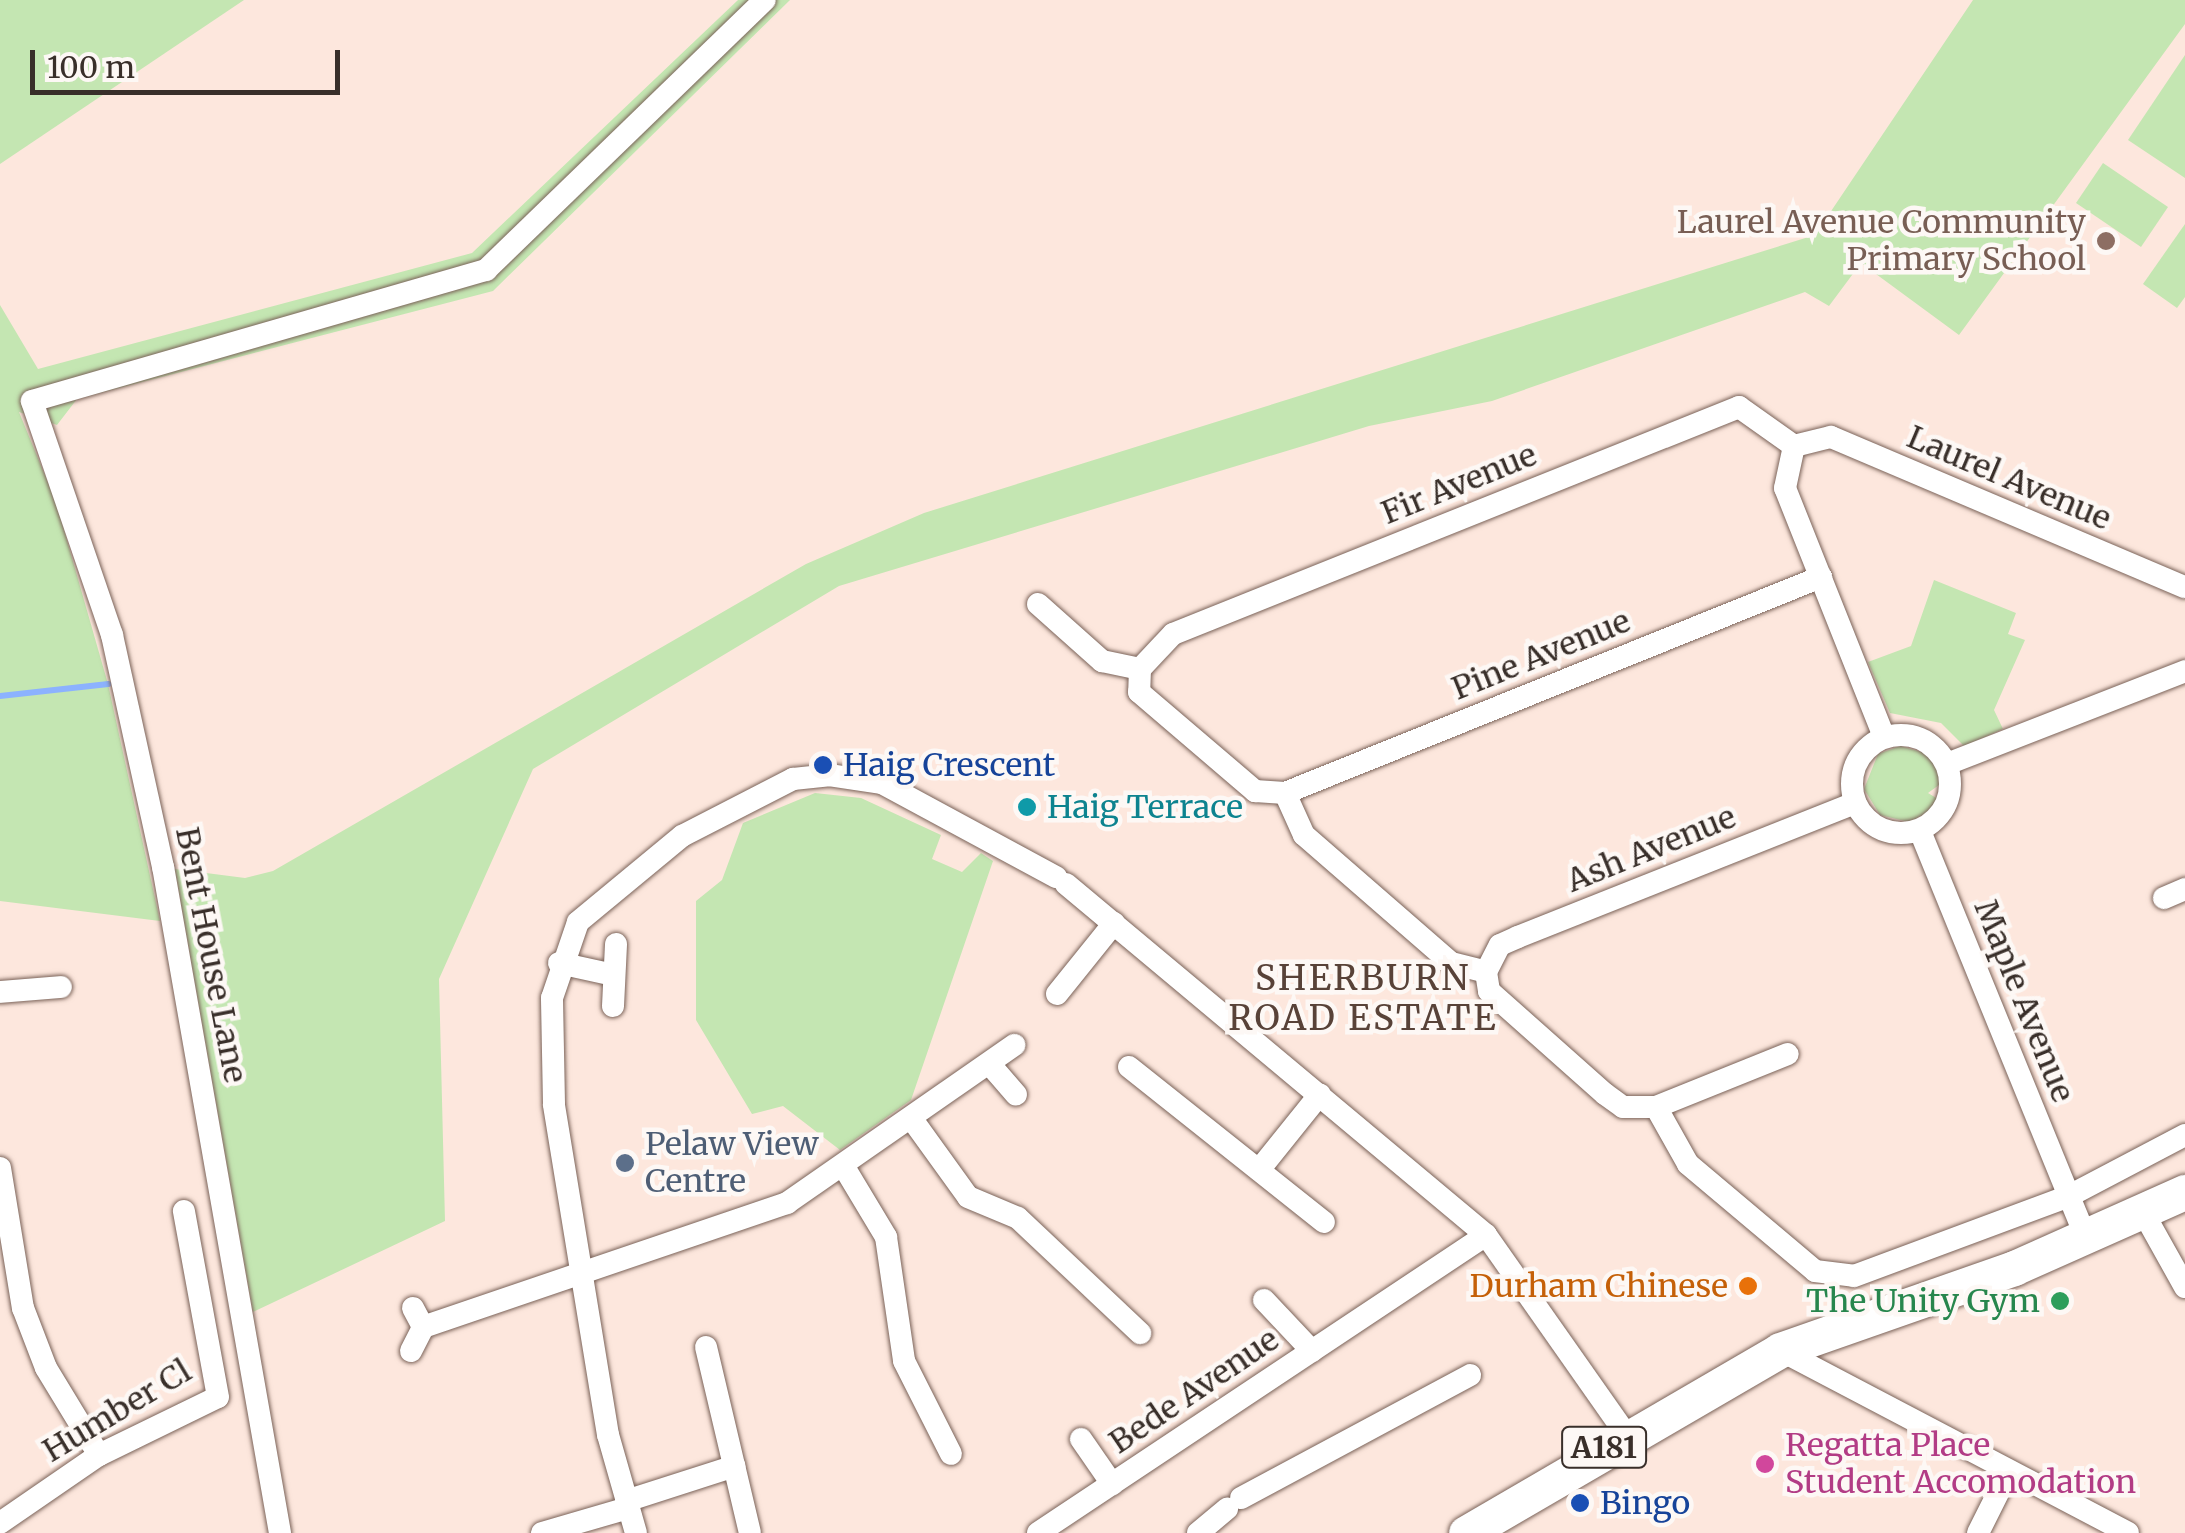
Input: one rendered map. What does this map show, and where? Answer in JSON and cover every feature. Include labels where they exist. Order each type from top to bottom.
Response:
[{"type":"main road","name":"A181","points":[[1466,1533],[1503,1523],[1626,1434],[1780,1350],[2086,1238],[2185,1192]]},
{"type":"street","name":"Bent House Lane","points":[[280,1533],[163,867],[112,635],[32,401],[486,270],[764,0]]},
{"type":"street","name":"Fir Avenue","points":[[1140,670],[1173,634],[1739,408],[1800,442]]},
{"type":"street","name":"Laurel Avenue","points":[[1800,442],[1830,437],[2185,587]]},
{"type":"street","points":[[1800,442],[1786,488],[1884,737]]},
{"type":"street","name":"Pine Avenue","points":[[1285,793],[1820,577]]},
{"type":"street","points":[[1038,604],[1102,661],[1140,670],[1140,692],[1240,779],[1270,797],[1285,793],[1304,835],[1451,963],[1486,972],[1489,992],[1623,1107],[1656,1107],[1788,1054]]},
{"type":"street","points":[[1947,764],[2185,671]]},
{"type":"street","points":[[1884,737],[1922,739],[1947,764],[1948,802],[1920,830],[1888,832],[1855,803],[1856,765],[1884,737]]},
{"type":"street","points":[[636,1533],[579,1280],[554,1104],[562,953],[627,873],[792,779],[882,783],[1061,881],[1486,1236],[1626,1434]]},
{"type":"street","name":"Ash Avenue","points":[[1486,972],[1500,945],[1855,803]]},
{"type":"street","name":"Maple Avenue","points":[[1920,830],[2086,1238]]},
{"type":"street","points":[[1057,994],[1114,923]]},
{"type":"street","points":[[613,1006],[616,944]]},
{"type":"street","points":[[562,953],[614,976]]},
{"type":"street","points":[[0,992],[61,986]]},
{"type":"street","points":[[411,1351],[418,1317],[579,1280],[724,1230],[844,1167],[992,1068],[1014,1044]]},
{"type":"street","points":[[1129,1067],[1324,1222]]},
{"type":"street","points":[[992,1068],[1016,1094]]},
{"type":"street","points":[[1259,1170],[1320,1094]]},
{"type":"street","points":[[1656,1107],[1688,1164],[1815,1271],[1854,1276],[2068,1196],[2185,1135]]},
{"type":"street","points":[[914,1122],[968,1196],[1018,1218],[1140,1333]]},
{"type":"street","points":[[844,1167],[876,1210],[904,1361],[951,1454]]},
{"type":"street","points":[[0,1168],[23,1308],[46,1368],[99,1455]]},
{"type":"street","name":"Humber Cl","points":[[0,1523],[99,1455],[218,1397],[184,1211]]},
{"type":"street","points":[[2143,1212],[2185,1287]]},
{"type":"street","name":"Bede Avenue","points":[[1038,1533],[1486,1236]]},
{"type":"street","name":"Bede Avenue","points":[[1264,1300],[1312,1352]]},
{"type":"street","points":[[706,1347],[750,1533]]},
{"type":"street","points":[[1780,1350],[2128,1533]]},
{"type":"street","points":[[1198,1533],[1234,1504],[1470,1375]]},
{"type":"street","name":"Bede Avenue","points":[[1080,1439],[1112,1484]]},
{"type":"street","points":[[542,1533],[735,1466]]},
{"type":"street","points":[[1978,1533],[2009,1471]]},
{"type":"green space","points":[[0,0],[244,0],[0,164]]},
{"type":"green space","points":[[738,0],[790,0],[493,291],[77,399],[57,425],[19,412],[56,502],[108,684],[160,921],[0,901],[0,305],[38,369],[472,253]]},
{"type":"green space","points":[[1973,0],[2185,0],[2185,24],[1959,335],[1861,263],[1829,306],[1805,292],[1492,401],[1369,426],[839,586],[533,769],[439,979],[445,1221],[253,1312],[175,869],[245,878],[273,871],[806,564],[924,513],[1815,235]]},
{"type":"green space","points":[[2185,55],[2185,178],[2128,140]]},
{"type":"green space","points":[[2103,163],[2168,207],[2141,247],[2076,203]]},
{"type":"green space","points":[[2185,224],[2185,297],[2177,308],[2143,284]]},
{"type":"green space","points":[[1934,580],[2016,613],[2008,634],[2025,640],[1994,710],[2003,729],[1964,746],[1941,723],[1890,713],[1868,662],[1911,646]]},
{"type":"green space","points":[[1900,746],[1929,754],[1943,782],[1928,793],[1938,799],[1932,810],[1909,822],[1880,815],[1864,789],[1878,754]]},
{"type":"green space","points":[[815,793],[861,798],[941,835],[932,859],[962,872],[981,853],[993,861],[911,1100],[840,1150],[783,1106],[752,1114],[696,1020],[696,901],[722,880],[743,823]]},
{"type":"waterway","points":[[0,696],[108,684]]},
{"type":"place","name":"Laurel Avenue Community Primary School","points":[[2106,241]]},
{"type":"place","name":"Haig Crescent","points":[[823,765]]},
{"type":"place","name":"Haig Terrace","points":[[1027,807]]},
{"type":"place","name":"Pelaw View Centre","points":[[625,1163]]},
{"type":"place","name":"Durham Chinese","points":[[1748,1286]]},
{"type":"place","name":"The Unity Gym","points":[[2060,1301]]},
{"type":"place","name":"Regatta Place Student Accomodation","points":[[1765,1464]]},
{"type":"place","name":"Bingo","points":[[1580,1503]]},
{"type":"district","name":"SHERBURN ROAD ESTATE","points":[[1363,998]]}]
